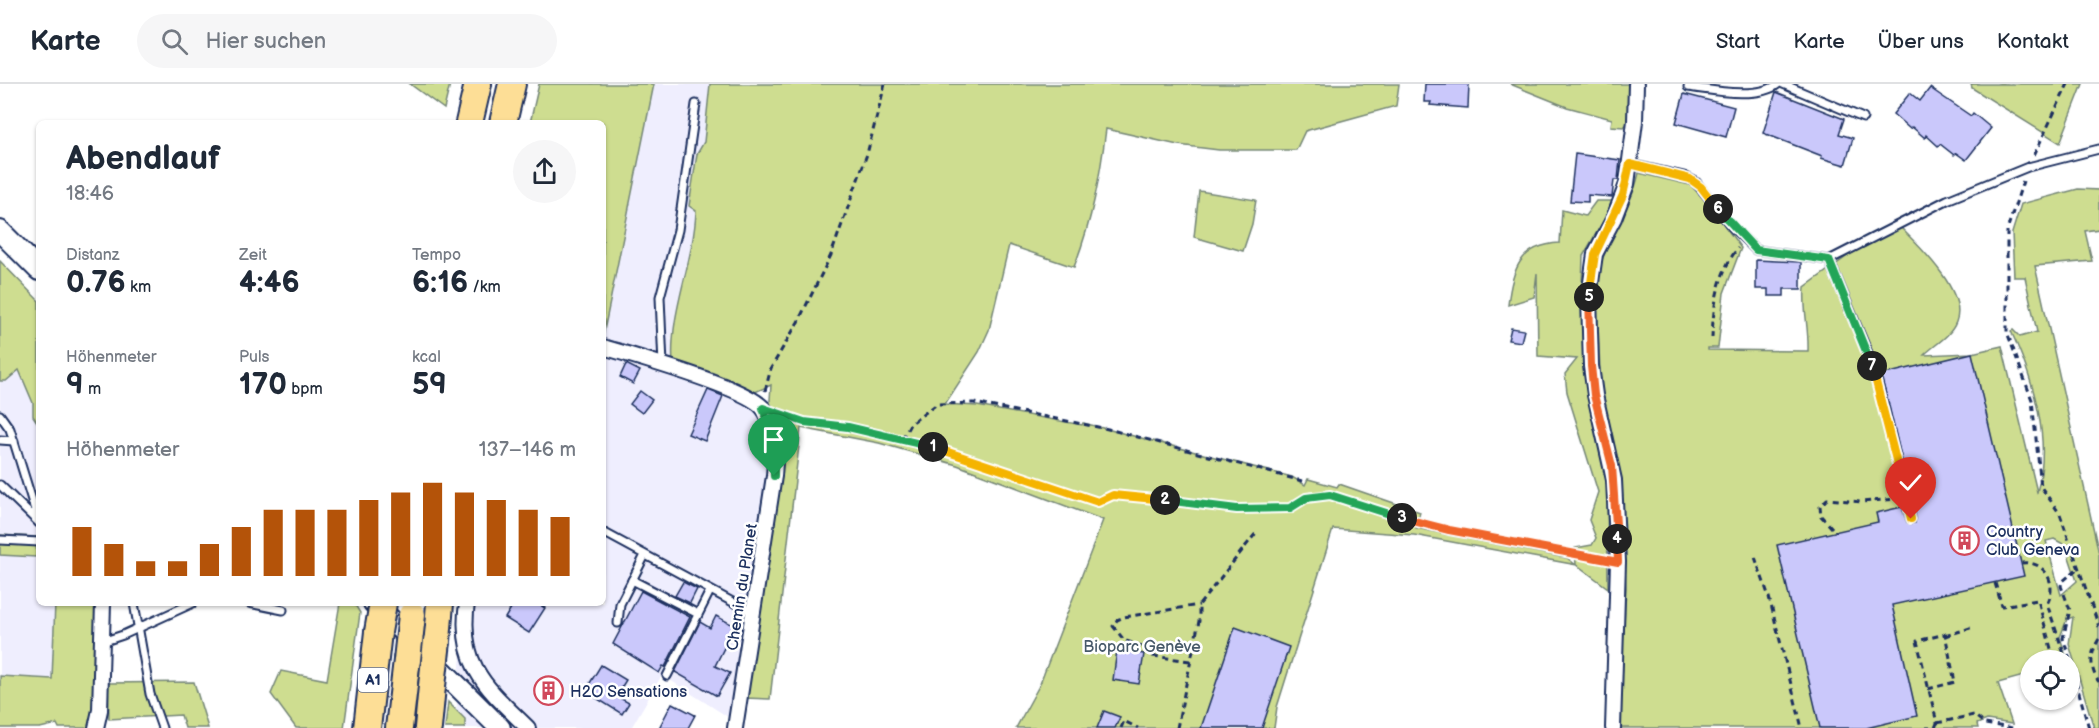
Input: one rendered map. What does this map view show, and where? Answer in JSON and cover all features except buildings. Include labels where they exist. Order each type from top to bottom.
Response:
[{"type":"highway","points":[[470,120],[478,84]]},
{"type":"highway","points":[[504,120],[512,84]]},
{"type":"highway","name":"A1","points":[[367,728],[382,606]]},
{"type":"highway","points":[[428,728],[440,606]]},
{"type":"highway","points":[[399,728],[413,609]]},
{"type":"street","points":[[1613,728],[1618,562],[1612,466],[1594,395],[1589,297],[1595,254],[1623,195],[1630,164],[1636,84]]},
{"type":"street","points":[[0,231],[36,267]]},
{"type":"street","points":[[606,348],[663,365],[741,394],[763,408]]},
{"type":"street","name":"Chemin du Planet","points":[[735,728],[776,457],[774,442],[763,408]]},
{"type":"street","points":[[96,728],[100,710],[103,606]]},
{"type":"street","points":[[377,606],[500,728]]},
{"type":"street","points":[[467,606],[468,639],[476,673],[528,728]]},
{"type":"lane","points":[[1688,87],[1734,93],[1772,88],[1778,84]]},
{"type":"lane","points":[[1783,84],[1863,118]]},
{"type":"lane","points":[[663,365],[660,297],[678,230],[696,104]]},
{"type":"lane","points":[[1630,164],[1684,176],[1696,182],[1756,250],[1829,260],[1947,200],[2028,167],[2099,149]]},
{"type":"lane","points":[[1829,260],[1871,360],[1911,519]]},
{"type":"lane","points":[[0,415],[6,422],[14,441],[36,513]]},
{"type":"lane","points":[[0,440],[14,441]]},
{"type":"lane","points":[[0,485],[36,520]]},
{"type":"lane","points":[[606,534],[753,613]]},
{"type":"lane","points":[[0,540],[36,542]]},
{"type":"lane","points":[[618,622],[620,604],[644,556]]},
{"type":"lane","points":[[632,580],[698,614]]},
{"type":"lane","points":[[667,676],[710,591]]},
{"type":"lane","points":[[134,606],[150,694],[162,728]]},
{"type":"lane","points":[[102,642],[186,606]]},
{"type":"lane","points":[[264,606],[283,610]]},
{"type":"path","points":[[885,84],[867,154],[831,255],[798,322],[771,368],[763,408],[804,422],[848,427],[957,454],[1077,498],[1098,502],[1113,495],[1237,509],[1290,508],[1306,498],[1328,493],[1449,530],[1618,562]]},
{"type":"path","points":[[2068,84],[2028,167],[2007,230],[2007,332],[2032,400],[2041,487],[2057,508],[2099,627]]},
{"type":"path","points":[[1712,338],[1713,307],[1719,288],[1735,252],[1745,239]]},
{"type":"path","points":[[902,439],[910,424],[937,404],[974,403],[1100,427],[1277,472],[1306,482]]},
{"type":"path","points":[[1832,528],[1820,512],[1820,506],[1827,499],[1861,502],[1905,498]]},
{"type":"path","points":[[1177,728],[1199,621],[1199,605],[1257,533]]},
{"type":"path","points":[[1755,557],[1802,728]]},
{"type":"path","points":[[2022,563],[2029,562],[2049,577],[2053,593],[2047,604],[2064,650]]},
{"type":"path","points":[[2066,650],[2063,638],[2070,610],[2061,586],[2062,582],[2078,568]]},
{"type":"path","points":[[1995,583],[2002,606],[2038,600],[2051,650]]},
{"type":"path","points":[[1190,661],[1153,656],[1146,648],[1124,640],[1113,626],[1124,616],[1199,605]]},
{"type":"path","points":[[1937,723],[1917,641],[1945,636],[1973,627]]},
{"type":"path","points":[[1928,688],[1955,681],[1945,636]]},
{"type":"path","points":[[2099,639],[2093,648],[2091,659],[2099,682]]},
{"type":"path","points":[[2080,699],[2089,728]]},
{"type":"path","points":[[1930,728],[1937,723],[1974,715],[1985,724],[2013,728]]},
{"type":"path","points":[[1120,728],[1124,721],[1137,728]]},
{"type":"shaded area","points":[[654,84],[710,84],[704,142],[697,154],[695,236],[671,340],[753,393],[770,400],[778,439],[736,722],[662,675],[631,728],[455,728],[465,606],[606,606],[606,321]]},
{"type":"shaded area","points":[[33,357],[36,359],[36,606],[55,606],[52,679],[0,676],[0,555],[35,557],[32,536],[0,535],[0,381],[6,381]]},
{"type":"green space","points":[[410,84],[450,84],[444,109]]},
{"type":"green space","points":[[539,84],[654,84],[606,321],[606,120],[531,120]]},
{"type":"green space","name":"Bioparc Genève","points":[[710,84],[1399,84],[1396,106],[1305,131],[1296,150],[1219,150],[1178,145],[1106,129],[1094,199],[1086,233],[1074,267],[1009,245],[989,330],[979,352],[945,404],[977,406],[1082,425],[1083,423],[1292,477],[1305,485],[1308,479],[1337,487],[1339,484],[1420,512],[1416,528],[1567,558],[1576,565],[1414,535],[1333,529],[1277,707],[1274,728],[1016,728],[1040,684],[1103,520],[957,465],[879,443],[801,428],[770,699],[745,698],[779,466],[770,400],[771,385],[753,393],[673,363],[675,325],[691,249],[696,211],[689,206],[697,154],[704,142]]},
{"type":"green space","points":[[1510,84],[1629,84],[1630,120],[1624,127],[1611,126],[1612,119],[1567,107]]},
{"type":"green space","points":[[1971,84],[2083,84],[2060,143],[1972,88]]},
{"type":"green space","points":[[1639,173],[1690,185],[1708,203],[1741,248],[1724,293],[1718,348],[1708,348],[1708,350],[1808,351],[1805,287],[1860,247],[1901,228],[1940,271],[1955,298],[1958,310],[1954,327],[1924,355],[1972,353],[2002,346],[2037,492],[2042,452],[2038,410],[2033,389],[2011,331],[2013,330],[2020,337],[2037,332],[2025,277],[2014,277],[2012,233],[2021,204],[2078,189],[2099,190],[2099,229],[2085,231],[2092,261],[2035,266],[2099,554],[2099,728],[2094,728],[2080,681],[2080,650],[2071,650],[2069,644],[2073,617],[2067,619],[2060,637],[2064,650],[2020,650],[2020,677],[1998,683],[2012,724],[1987,720],[1977,724],[1978,728],[1618,728],[1626,588],[1620,474],[1601,393],[1596,281],[1605,253],[1630,201]],"holes":[[[2054,539],[2065,545],[2077,581],[2061,595],[2046,541]]]},
{"type":"green space","points":[[1199,191],[1256,200],[1252,224],[1243,251],[1194,237]]},
{"type":"green space","points":[[1596,201],[1615,201],[1583,256],[1582,286],[1587,389],[1591,413],[1604,457],[1607,481],[1608,588],[1576,565],[1575,548],[1592,545],[1596,538],[1589,520],[1598,492],[1567,392],[1565,374],[1577,359],[1538,356],[1537,273],[1534,297],[1508,305],[1512,280],[1520,261],[1536,248],[1560,243],[1562,210],[1585,216]]},
{"type":"green space","points":[[0,261],[36,298],[36,420],[33,416],[33,403],[19,370],[6,381],[0,381]]},
{"type":"green space","points":[[0,535],[36,537],[36,557],[0,555]]},
{"type":"green space","points":[[55,606],[96,606],[94,711],[89,728],[59,728],[57,724],[40,728],[0,728],[0,676],[52,679]]},
{"type":"green space","points":[[339,606],[356,606],[360,613],[344,728],[296,728],[271,694],[281,671],[327,680]]},
{"type":"green space","points":[[194,682],[208,728],[185,728],[181,715],[109,719],[108,683]]},
{"type":"green space","points":[[448,702],[465,719],[465,728],[445,728]]},
{"type":"place","name":"Country Club Geneva","points":[[1965,540]]},
{"type":"place","name":"H2O Sensations","points":[[549,691]]},
{"type":"route","points":[[774,476],[776,457],[774,442],[763,408],[804,422],[848,427],[957,454],[1077,498],[1098,502],[1113,495],[1237,509],[1290,508],[1306,498],[1330,495],[1449,530],[1618,562],[1612,466],[1594,395],[1589,297],[1590,276],[1595,254],[1623,195],[1630,164],[1684,176],[1696,182],[1732,227],[1756,250],[1829,260],[1871,360],[1911,519]]}]
